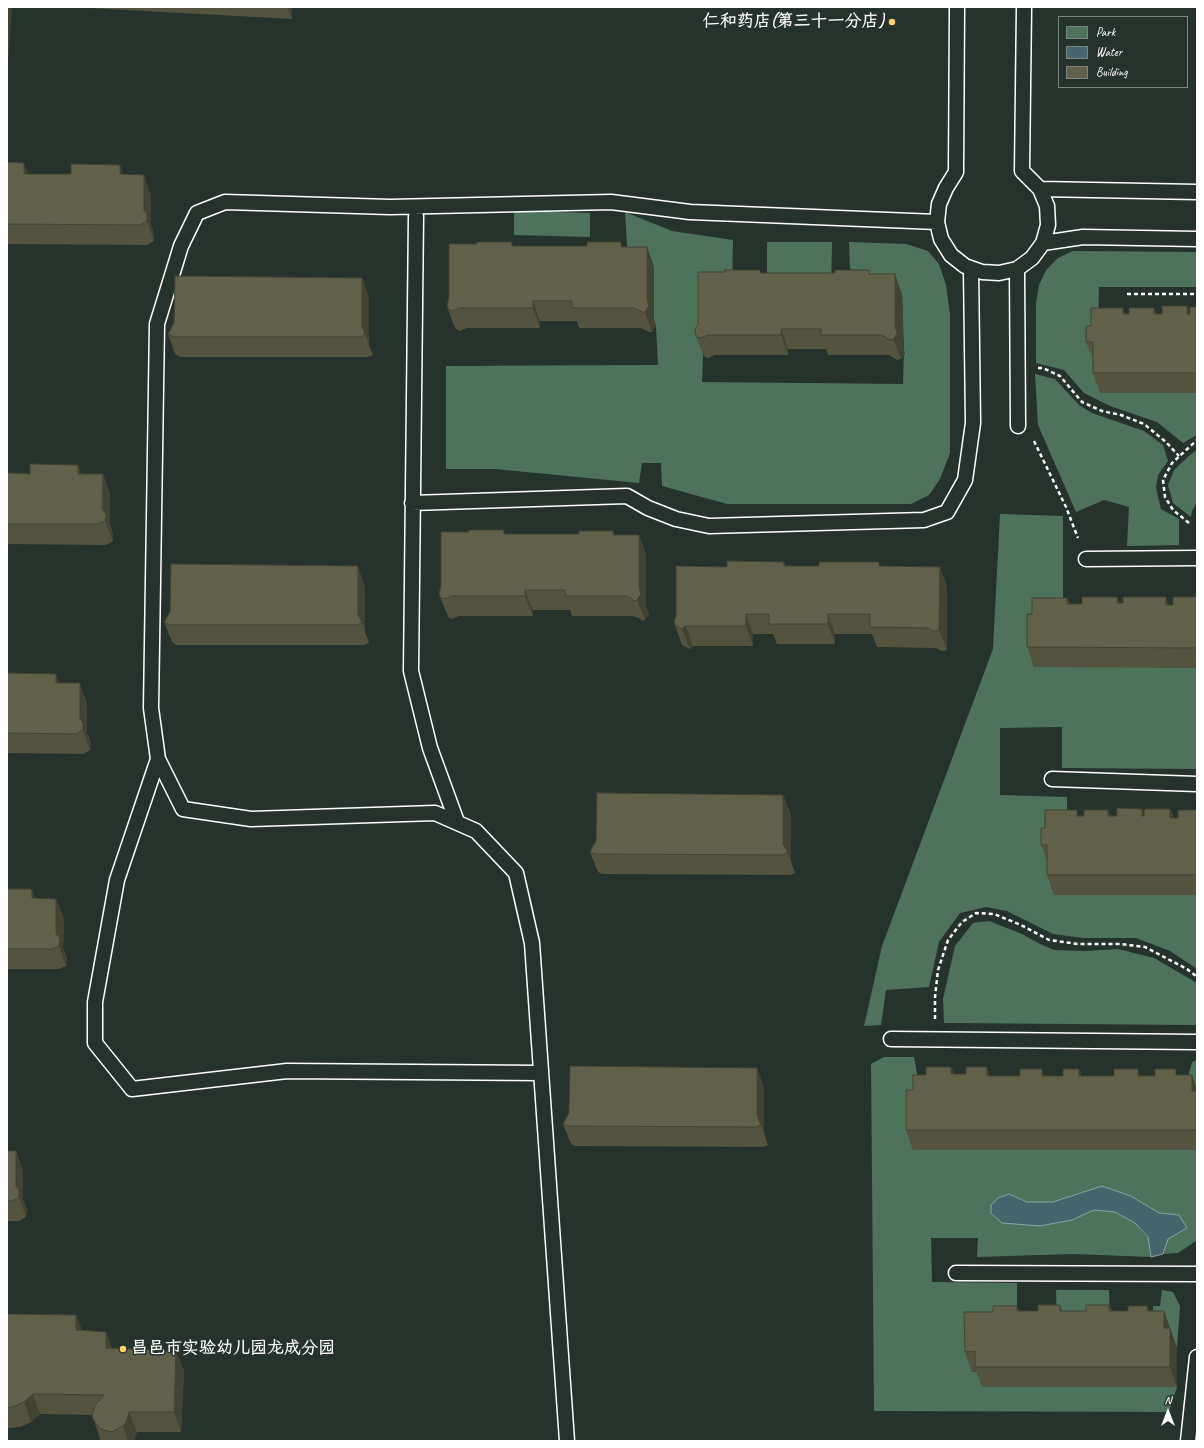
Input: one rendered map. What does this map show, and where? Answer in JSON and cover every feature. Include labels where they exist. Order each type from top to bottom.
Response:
[{"type":"lane","points":[[956,7],[956,172],[946,188],[939,204],[937,222],[941,240],[951,255],[965,266],[982,272],[999,273],[1017,268],[1032,258],[1043,243],[1048,225],[1048,206],[1040,189],[1022,171],[1024,7]]},
{"type":"lane","points":[[1040,189],[1197,192]]},
{"type":"lane","points":[[567,1441],[532,943],[516,873],[476,831],[435,813],[252,819],[183,809],[158,759],[150,708],[157,324],[181,246],[197,213],[225,202],[390,207],[611,202],[690,212],[937,222]]},
{"type":"lane","points":[[416,216],[411,671],[430,748],[457,822]]},
{"type":"lane","points":[[1043,243],[1083,237],[1197,239]]},
{"type":"lane","points":[[412,503],[627,496],[648,508],[676,519],[709,526],[924,520],[947,512],[965,480],[972,423],[971,268]]},
{"type":"lane","points":[[1017,268],[1018,426]]},
{"type":"lane","points":[[1086,559],[1197,558]]},
{"type":"lane","points":[[158,759],[117,880],[95,1002],[95,1043],[132,1090],[287,1071],[541,1073]]},
{"type":"lane","points":[[1052,779],[1197,784]]},
{"type":"lane","points":[[891,1039],[1197,1042]]},
{"type":"lane","points":[[956,1273],[1197,1274]]},
{"type":"lane","points":[[1188,1441],[1197,1357]]},
{"type":"path","points":[[1127,294],[1197,294]]},
{"type":"path","points":[[1018,368],[1043,368],[1060,376],[1082,402],[1102,411],[1121,415],[1144,424],[1166,442],[1179,456]]},
{"type":"path","points":[[1018,408],[1066,507],[1086,559]]},
{"type":"path","points":[[1189,523],[1173,510],[1165,497],[1163,480],[1172,462],[1197,440]]},
{"type":"path","points":[[935,1039],[934,997],[938,970],[948,940],[962,922],[976,913],[994,914],[1049,940],[1078,944],[1120,944],[1145,948],[1187,969],[1197,977]]},
{"type":"green space","points":[[514,211],[590,213],[590,237],[514,235]]},
{"type":"green space","points":[[625,212],[672,231],[733,240],[732,290],[705,345],[703,354],[702,382],[903,384],[904,350],[902,294],[863,272],[850,269],[849,242],[906,244],[928,251],[939,264],[946,285],[950,314],[950,453],[940,479],[929,495],[911,504],[727,504],[662,486],[661,463],[642,463],[639,483],[495,469],[446,469],[446,366],[658,365],[656,326],[628,262]]},
{"type":"green space","points":[[767,242],[832,242],[831,293],[767,293]]},
{"type":"green space","points":[[1073,251],[1197,252],[1197,287],[1099,287],[1098,328],[1197,393],[1197,435],[1183,443],[1157,422],[1110,406],[1084,393],[1064,370],[1036,363],[1036,304],[1039,285],[1046,270],[1058,258]]},
{"type":"green space","points":[[1035,374],[1055,379],[1079,405],[1092,413],[1144,431],[1163,445],[1168,461],[1158,475],[1156,488],[1161,509],[1179,519],[1179,545],[1127,546],[1129,507],[1104,500],[1076,512],[1038,425]]},
{"type":"green space","points":[[1197,450],[1197,502],[1192,511],[1191,517],[1173,503],[1168,485],[1174,470]]},
{"type":"green space","points":[[1000,514],[1063,516],[1063,618],[1197,668],[1197,769],[1062,768],[1062,727],[1000,728],[1000,795],[1067,797],[1067,830],[1197,895],[1197,969],[1170,951],[1136,938],[1083,938],[1053,934],[1007,911],[986,907],[960,913],[939,942],[929,987],[886,990],[881,1025],[864,1026],[882,946],[993,649]]},
{"type":"green space","points":[[989,921],[1022,934],[1054,950],[1086,951],[1118,949],[1154,958],[1197,983],[1197,1025],[944,1023],[943,999],[955,946],[973,923]]},
{"type":"green space","points":[[884,1057],[914,1057],[921,1095],[1197,1150],[1197,1238],[1196,1241],[1178,1253],[1163,1254],[1168,1239],[1187,1228],[1179,1215],[1159,1213],[1131,1196],[1083,1192],[1054,1202],[1027,1202],[1009,1194],[998,1198],[1072,1220],[1094,1210],[1115,1212],[1135,1223],[1148,1238],[1151,1257],[1073,1254],[977,1257],[978,1238],[931,1238],[932,1282],[1017,1283],[1017,1326],[972,1372],[982,1371],[1177,1387],[1169,1412],[874,1411],[871,1064]]},
{"type":"green space","points":[[1197,1060],[1197,1095],[1183,1095],[1192,1062]]},
{"type":"green space","points":[[1056,1290],[1109,1290],[1110,1325],[1057,1325]]},
{"type":"green space","points":[[1162,1290],[1173,1292],[1180,1306],[1177,1348],[1154,1326],[1153,1306],[1160,1306]]},
{"type":"water","points":[[1102,1186],[1131,1196],[1159,1213],[1179,1215],[1187,1228],[1168,1239],[1163,1254],[1151,1257],[1148,1237],[1135,1223],[1115,1212],[1094,1210],[1072,1220],[1040,1226],[1002,1223],[991,1213],[991,1205],[998,1198],[1009,1194],[1027,1202],[1053,1202]]},
{"type":"building","points":[[7,162],[24,163],[24,174],[71,174],[71,164],[120,165],[120,174],[144,175],[144,210],[147,214],[147,221],[139,225],[7,224]]},
{"type":"building","points":[[477,242],[512,242],[512,246],[587,246],[587,242],[621,242],[621,247],[647,247],[647,299],[649,306],[645,312],[642,312],[634,308],[572,308],[572,301],[533,301],[533,308],[460,308],[452,311],[447,306],[449,297],[449,244],[477,244]]},
{"type":"building","points":[[725,270],[760,270],[760,273],[835,273],[835,270],[869,270],[869,274],[895,274],[895,326],[897,334],[890,340],[882,335],[821,335],[821,329],[781,329],[781,335],[708,335],[701,338],[698,337],[695,334],[695,329],[698,325],[698,272],[725,272]]},
{"type":"building","points":[[175,276],[362,278],[362,326],[365,335],[361,337],[173,337],[168,334],[174,323]]},
{"type":"building","points":[[1162,306],[1187,306],[1187,314],[1190,314],[1190,307],[1197,307],[1197,373],[1093,373],[1093,342],[1086,342],[1086,326],[1091,326],[1091,308],[1123,308],[1123,314],[1129,314],[1129,308],[1154,308],[1154,314],[1162,314]]},
{"type":"building","points":[[30,464],[78,465],[78,474],[103,474],[102,509],[106,514],[105,521],[98,524],[7,524],[7,473],[30,474]]},
{"type":"building","points":[[469,530],[504,530],[504,534],[579,534],[579,531],[613,531],[613,535],[639,535],[639,587],[641,594],[637,600],[634,601],[626,596],[565,596],[565,590],[525,590],[525,596],[452,596],[445,599],[441,598],[439,594],[441,586],[441,532],[469,532]]},
{"type":"building","points":[[727,561],[784,562],[784,566],[819,566],[819,562],[879,562],[879,566],[940,567],[939,630],[933,631],[928,628],[870,627],[870,614],[828,614],[828,624],[769,624],[769,614],[746,614],[746,626],[686,626],[682,629],[675,625],[676,566],[727,567]]},
{"type":"building","points":[[171,564],[358,566],[358,614],[362,623],[356,625],[169,625],[164,622],[170,612]]},
{"type":"building","points":[[1082,597],[1117,597],[1117,603],[1123,603],[1123,597],[1166,597],[1166,605],[1173,605],[1173,597],[1197,597],[1197,648],[1027,647],[1027,614],[1032,614],[1032,598],[1067,598],[1067,604],[1082,604]]},
{"type":"building","points":[[7,673],[56,674],[56,683],[80,683],[80,718],[83,723],[83,730],[76,734],[7,733]]},
{"type":"building","points":[[597,793],[783,795],[783,844],[788,852],[783,855],[595,854],[590,852],[596,841]]},
{"type":"building","points":[[1117,808],[1142,809],[1142,816],[1144,816],[1144,809],[1170,809],[1170,818],[1178,818],[1178,810],[1197,810],[1197,875],[1047,875],[1047,845],[1041,845],[1041,828],[1045,828],[1045,810],[1077,810],[1077,816],[1084,816],[1084,810],[1108,810],[1108,816],[1117,816]]},
{"type":"building","points":[[7,889],[32,889],[32,898],[56,899],[56,934],[60,938],[59,946],[52,949],[7,949]]},
{"type":"building","points":[[570,1066],[757,1068],[757,1115],[761,1125],[756,1127],[568,1126],[563,1124],[569,1113]]},
{"type":"building","points":[[926,1067],[951,1067],[951,1074],[966,1074],[966,1067],[987,1067],[987,1076],[1020,1076],[1020,1069],[1042,1069],[1042,1076],[1063,1076],[1063,1069],[1079,1069],[1079,1076],[1114,1076],[1114,1069],[1138,1069],[1138,1076],[1155,1076],[1155,1069],[1176,1069],[1176,1075],[1192,1075],[1192,1091],[1197,1091],[1197,1130],[906,1130],[906,1090],[913,1090],[913,1075],[926,1075]]},
{"type":"building","points":[[7,1151],[16,1151],[16,1186],[19,1190],[19,1197],[12,1201],[7,1201]]},
{"type":"building","points":[[1038,1305],[1060,1305],[1060,1311],[1086,1311],[1086,1305],[1109,1305],[1109,1311],[1128,1311],[1128,1306],[1147,1306],[1147,1311],[1164,1311],[1164,1328],[1170,1328],[1170,1367],[975,1367],[975,1351],[965,1352],[964,1312],[993,1312],[993,1306],[1017,1306],[1017,1311],[1038,1311]]},
{"type":"building","points":[[7,1314],[76,1315],[76,1330],[106,1332],[106,1348],[176,1351],[174,1412],[129,1412],[123,1426],[112,1432],[101,1429],[94,1421],[92,1416],[95,1405],[104,1395],[33,1394],[24,1402],[7,1408]]},
{"type":"place","name":"仁和药店(第三十一分店)","points":[[892,22]]},
{"type":"place","name":"昌邑市实验幼儿园龙成分园","points":[[123,1349]]}]
